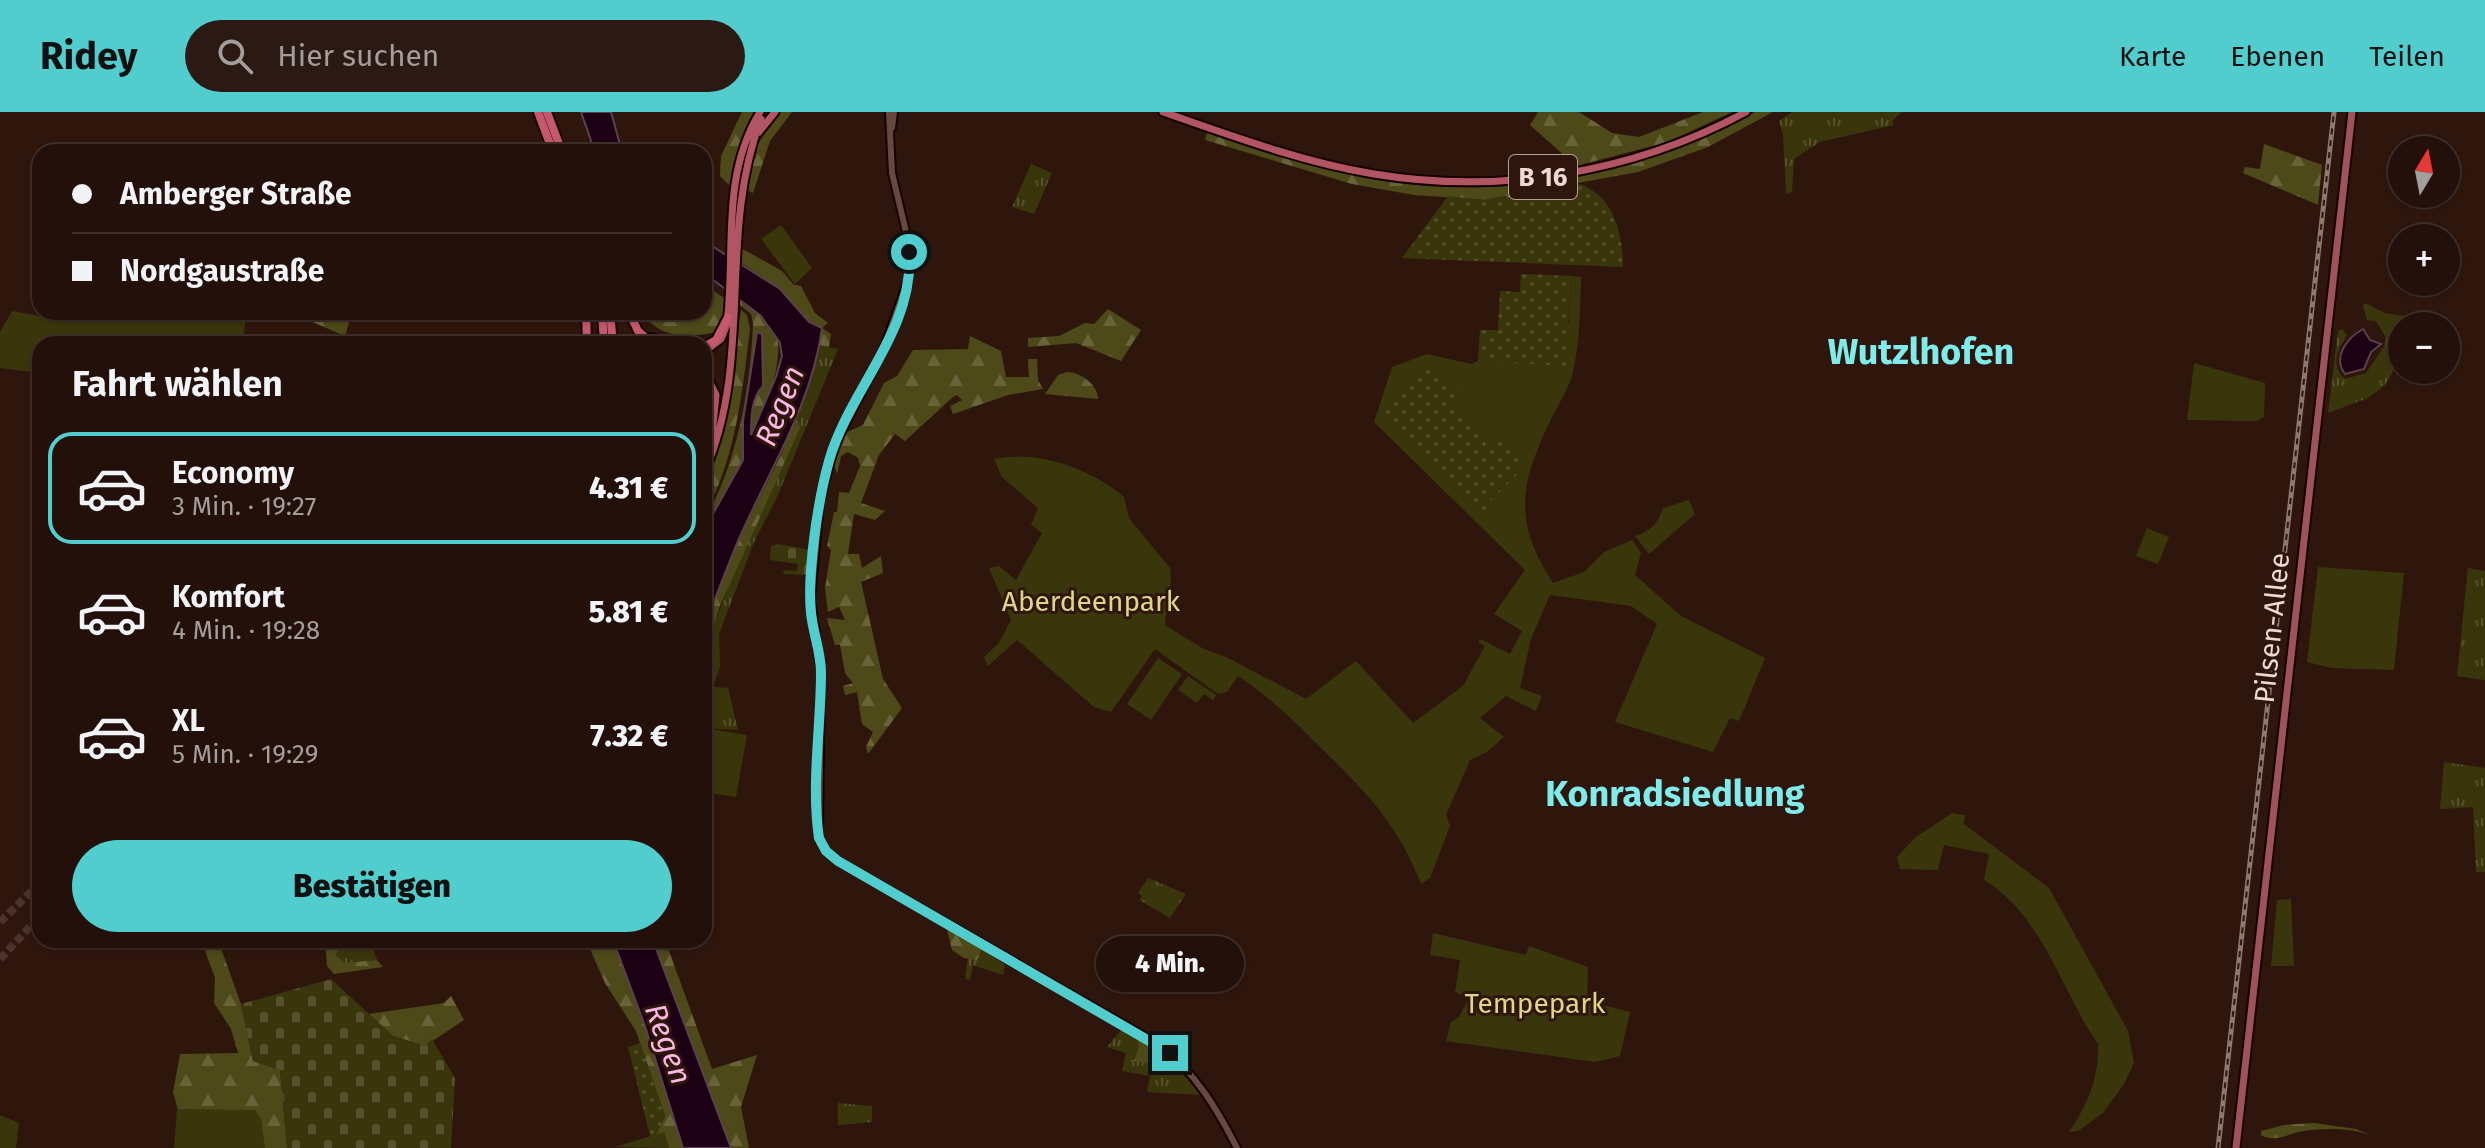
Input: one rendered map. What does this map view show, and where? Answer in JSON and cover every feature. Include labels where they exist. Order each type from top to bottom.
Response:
[{"type":"highway","points":[[746,151],[775,112]]},
{"type":"highway","name":"B 16","points":[[1163,112],[1355,170],[1418,179],[1478,181],[1559,175],[1625,161],[1686,140],[1746,112]]},
{"type":"highway","points":[[542,113],[552,125],[560,144]]},
{"type":"highway","points":[[542,113],[546,144]]},
{"type":"highway","points":[[542,113],[551,144]]},
{"type":"highway","points":[[712,448],[725,409],[732,305],[730,226],[746,151],[762,114]]},
{"type":"highway","points":[[712,343],[732,305]]},
{"type":"highway","points":[[632,320],[645,336]]},
{"type":"highway","points":[[634,325],[648,336]]},
{"type":"highway","points":[[712,382],[717,407],[712,432]]},
{"type":"main road","points":[[892,112],[892,173],[908,248],[908,283],[882,353],[830,458],[815,555],[811,609],[821,672],[819,838],[826,851],[838,861],[1160,1045],[1188,1069],[1208,1093],[1237,1148]]},
{"type":"main road","name":"Pilsen-Allee","points":[[2236,1148],[2352,112]]},
{"type":"green space","points":[[742,112],[755,112],[740,145],[730,186],[720,176],[721,156]]},
{"type":"green space","points":[[778,112],[792,112],[770,141],[753,193],[747,190],[755,149]]},
{"type":"green space","points":[[1538,112],[1579,112],[1612,133],[1639,137],[1703,112],[1732,112],[1668,142],[1576,166],[1530,125]]},
{"type":"green space","points":[[1755,112],[1773,112],[1708,147],[1638,172],[1485,200],[1414,195],[1352,184],[1205,140],[1207,133],[1294,160],[1384,181],[1480,187],[1528,184],[1622,166],[1668,152]]},
{"type":"green space","points":[[1792,112],[1902,112],[1892,121],[1894,125],[1820,142],[1794,159],[1792,192],[1786,194],[1783,135],[1779,121]]},
{"type":"green space","points":[[2264,144],[2322,165],[2318,205],[2243,173],[2245,167],[2260,169]]},
{"type":"green space","points":[[1031,164],[1052,173],[1034,214],[1012,207]]},
{"type":"green space","points":[[1569,182],[1595,192],[1612,212],[1620,239],[1623,267],[1402,258],[1448,196],[1485,200]]},
{"type":"green space","points":[[781,225],[812,268],[795,284],[761,239]]},
{"type":"green space","points":[[739,247],[782,271],[794,285],[801,286],[815,313],[828,323],[822,328],[831,334],[829,347],[819,345],[821,328],[809,322],[780,289],[739,261]]},
{"type":"green space","points":[[1521,274],[1571,276],[1566,366],[1478,361],[1480,330],[1498,330],[1500,291],[1520,292]]},
{"type":"green space","name":"Aberdeenpark","points":[[1571,276],[1581,277],[1577,352],[1570,382],[1540,444],[1527,484],[1525,503],[1531,541],[1553,583],[1584,572],[1604,552],[1632,540],[1641,553],[1635,575],[1681,616],[1765,658],[1739,721],[1730,718],[1713,752],[1615,722],[1657,624],[1631,606],[1550,595],[1531,639],[1520,688],[1542,696],[1536,711],[1506,696],[1480,718],[1504,737],[1487,752],[1470,760],[1446,815],[1450,826],[1430,878],[1421,884],[1401,842],[1362,790],[1286,714],[1238,676],[1227,692],[1218,694],[1155,649],[1111,712],[1094,707],[1017,640],[988,666],[984,657],[998,644],[1011,620],[989,568],[999,566],[1016,580],[1042,533],[1031,525],[1038,508],[1002,477],[994,459],[1046,459],[1080,470],[1124,497],[1129,518],[1170,568],[1165,625],[1202,648],[1226,657],[1306,699],[1356,661],[1413,723],[1463,686],[1485,646],[1478,642],[1480,639],[1510,654],[1522,631],[1494,614],[1525,570],[1374,422],[1392,367],[1427,354],[1471,364],[1569,323]]},
{"type":"green space","points":[[712,290],[724,298],[723,317],[717,332],[675,334],[665,332],[648,321],[712,320]]},
{"type":"green space","points":[[739,298],[765,318],[776,334],[778,357],[762,415],[750,435],[754,402],[763,385],[761,371],[752,360],[743,421],[743,460],[712,516],[712,505],[740,426],[749,376],[753,324],[751,314],[739,304]]},
{"type":"green space","points":[[2365,303],[2388,314],[2388,380],[2368,398],[2328,413],[2338,331],[2342,329],[2347,335],[2338,351],[2337,363],[2345,379],[2366,373],[2385,345],[2386,338],[2376,321],[2367,320]]},
{"type":"green space","points":[[1108,309],[1141,330],[1121,361],[1076,343],[1028,347],[1028,338],[1059,336],[1085,323],[1094,324]]},
{"type":"green space","points":[[741,310],[747,315],[750,329],[740,401],[731,448],[712,500],[712,468],[727,412]]},
{"type":"green space","points":[[12,311],[32,315],[32,320],[246,320],[243,336],[32,336],[32,372],[0,368],[0,332]]},
{"type":"green space","points":[[308,320],[350,320],[345,336]]},
{"type":"green space","points":[[970,336],[1001,351],[1006,377],[1029,377],[1028,359],[1037,359],[1038,380],[1043,389],[1008,395],[953,414],[950,406],[962,400],[957,395],[905,441],[895,434],[879,455],[861,503],[885,511],[875,520],[854,514],[848,554],[859,554],[862,568],[881,556],[883,573],[861,582],[883,679],[902,708],[868,754],[866,747],[873,732],[862,724],[857,692],[845,695],[843,686],[853,683],[845,673],[840,645],[835,645],[827,618],[845,620],[839,607],[828,612],[825,588],[831,550],[827,546],[839,492],[849,493],[860,466],[858,458],[848,452],[841,456],[837,474],[834,465],[847,432],[863,425],[884,383],[897,376],[913,350],[968,349]]},
{"type":"green space","points":[[819,345],[838,349],[778,495],[754,542],[719,634],[720,666],[713,687],[728,688],[738,730],[712,728],[712,630],[744,547],[801,426],[792,422]]},
{"type":"green space","points":[[2194,363],[2265,383],[2264,417],[2257,421],[2187,420]]},
{"type":"green space","points":[[1433,365],[1465,395],[1452,408],[1488,446],[1502,434],[1524,456],[1511,468],[1517,475],[1489,502],[1496,509],[1484,521],[1381,415]]},
{"type":"green space","points":[[1067,372],[1088,380],[1098,399],[1045,394],[1058,375]]},
{"type":"green space","points":[[792,422],[801,426],[720,606],[712,638],[712,608],[740,537],[782,453]]},
{"type":"green space","points":[[1689,500],[1695,514],[1649,554],[1635,536],[1653,526],[1663,508]]},
{"type":"green space","points":[[2147,528],[2169,537],[2158,564],[2136,556]]},
{"type":"green space","points":[[778,544],[811,550],[808,575],[784,574],[783,570],[797,571],[798,564],[770,560],[771,546]]},
{"type":"green space","points":[[2318,567],[2404,573],[2394,670],[2332,668],[2307,662]]},
{"type":"green space","points":[[2468,568],[2485,571],[2485,680],[2457,676]]},
{"type":"green space","points":[[1158,658],[1182,674],[1151,720],[1127,704]]},
{"type":"green space","points":[[1188,676],[1216,695],[1213,700],[1204,694],[1197,703],[1178,690]]},
{"type":"green space","points":[[712,729],[747,735],[736,797],[712,793]]},
{"type":"green space","points":[[2444,762],[2485,768],[2485,872],[2476,872],[2473,807],[2440,809]]},
{"type":"green space","points":[[1952,813],[1965,815],[1964,824],[2049,888],[2128,1031],[2134,1063],[2124,1084],[2103,1113],[2078,1131],[2069,1132],[2091,1090],[2097,1068],[2098,1044],[2036,934],[2005,895],[1984,880],[1989,854],[1944,845],[1938,870],[1900,869],[1897,857],[1916,837]]},
{"type":"green space","points":[[1148,878],[1186,894],[1170,918],[1139,900],[1142,896],[1138,893]]},
{"type":"green space","points":[[2291,899],[2294,966],[2271,966],[2277,900]]},
{"type":"green space","points":[[947,929],[982,949],[977,960],[964,958],[952,950]]},
{"type":"green space","name":"Tempepark","points":[[1433,933],[1526,955],[1529,946],[1588,967],[1587,1001],[1630,1012],[1620,1056],[1595,1062],[1446,1041],[1451,1022],[1459,1017],[1469,998],[1455,992],[1460,960],[1430,955]]},
{"type":"green space","points":[[204,948],[221,948],[241,1004],[253,1061],[280,1070],[287,1148],[258,1148],[178,1110],[173,1092],[180,1054],[238,1053],[231,1029],[214,1003],[215,978]]},
{"type":"green space","points":[[326,948],[340,948],[336,955],[344,963],[377,960],[383,967],[334,974],[327,966]]},
{"type":"green space","points":[[340,948],[373,948],[377,960],[344,964],[336,955]]},
{"type":"green space","points":[[590,948],[616,948],[645,1026],[683,1148],[669,1148],[664,1133],[656,1135],[665,1116],[636,1031],[605,983]]},
{"type":"green space","points":[[657,948],[668,948],[712,1069],[757,1055],[741,1107],[749,1148],[731,1148]]},
{"type":"green space","points":[[982,949],[1005,965],[1003,975],[973,965],[970,980],[965,979],[968,958],[977,959]]},
{"type":"green space","points":[[331,979],[393,1036],[425,1046],[432,1039],[455,1078],[451,1148],[287,1148],[280,1070],[253,1061],[241,1004]]},
{"type":"green space","points":[[451,996],[464,1020],[425,1046],[393,1036],[369,1014],[444,1003]]},
{"type":"green space","points":[[1123,1027],[1162,1051],[1185,1072],[1134,1061],[1139,1046],[1137,1039]]},
{"type":"green space","points":[[1122,1029],[1137,1039],[1139,1046],[1134,1061],[1185,1072],[1202,1095],[1147,1092],[1150,1076],[1122,1071],[1126,1053],[1107,1047]]},
{"type":"green space","points":[[640,1043],[665,1116],[656,1135],[650,1136],[628,1047]]},
{"type":"green space","points":[[838,1103],[872,1106],[872,1122],[838,1125]]},
{"type":"green space","points":[[177,1109],[255,1110],[261,1119],[265,1148],[174,1148]]},
{"type":"green space","points":[[0,1115],[19,1123],[16,1148],[0,1148]]},
{"type":"green space","points":[[2314,1123],[2356,1129],[2370,1135],[2328,1129],[2278,1138],[2261,1135],[2261,1131],[2284,1125]]},
{"type":"green space","points":[[664,1132],[669,1148],[615,1147]]},
{"type":"water","points":[[581,112],[611,112],[620,144],[592,144]]},
{"type":"water","name":"Regen","points":[[712,246],[780,289],[809,322],[822,328],[817,356],[799,411],[738,541],[712,608],[712,516],[743,460],[743,421],[757,332],[762,334],[763,386],[754,403],[751,435],[782,356],[780,343],[761,316],[712,279]]},
{"type":"water","points":[[2363,329],[2370,340],[2381,344],[2371,352],[2364,369],[2345,374],[2340,361],[2343,348]]},
{"type":"water","name":"Regen","points":[[616,948],[657,948],[731,1148],[683,1148],[645,1026]]},
{"type":"tunnel","points":[[0,922],[32,891]]},
{"type":"tunnel","points":[[0,959],[32,925]]},
{"type":"railway","points":[[2218,1148],[2334,112]]},
{"type":"district","name":"Wutzlhofen","points":[[1921,352]]},
{"type":"district","name":"Konradsiedlung","points":[[1675,794]]},
{"type":"route","points":[[909,252],[908,280],[894,325],[835,445],[820,502],[811,599],[821,672],[817,787],[819,838],[826,851],[838,861],[1149,1038],[1170,1053]]}]
